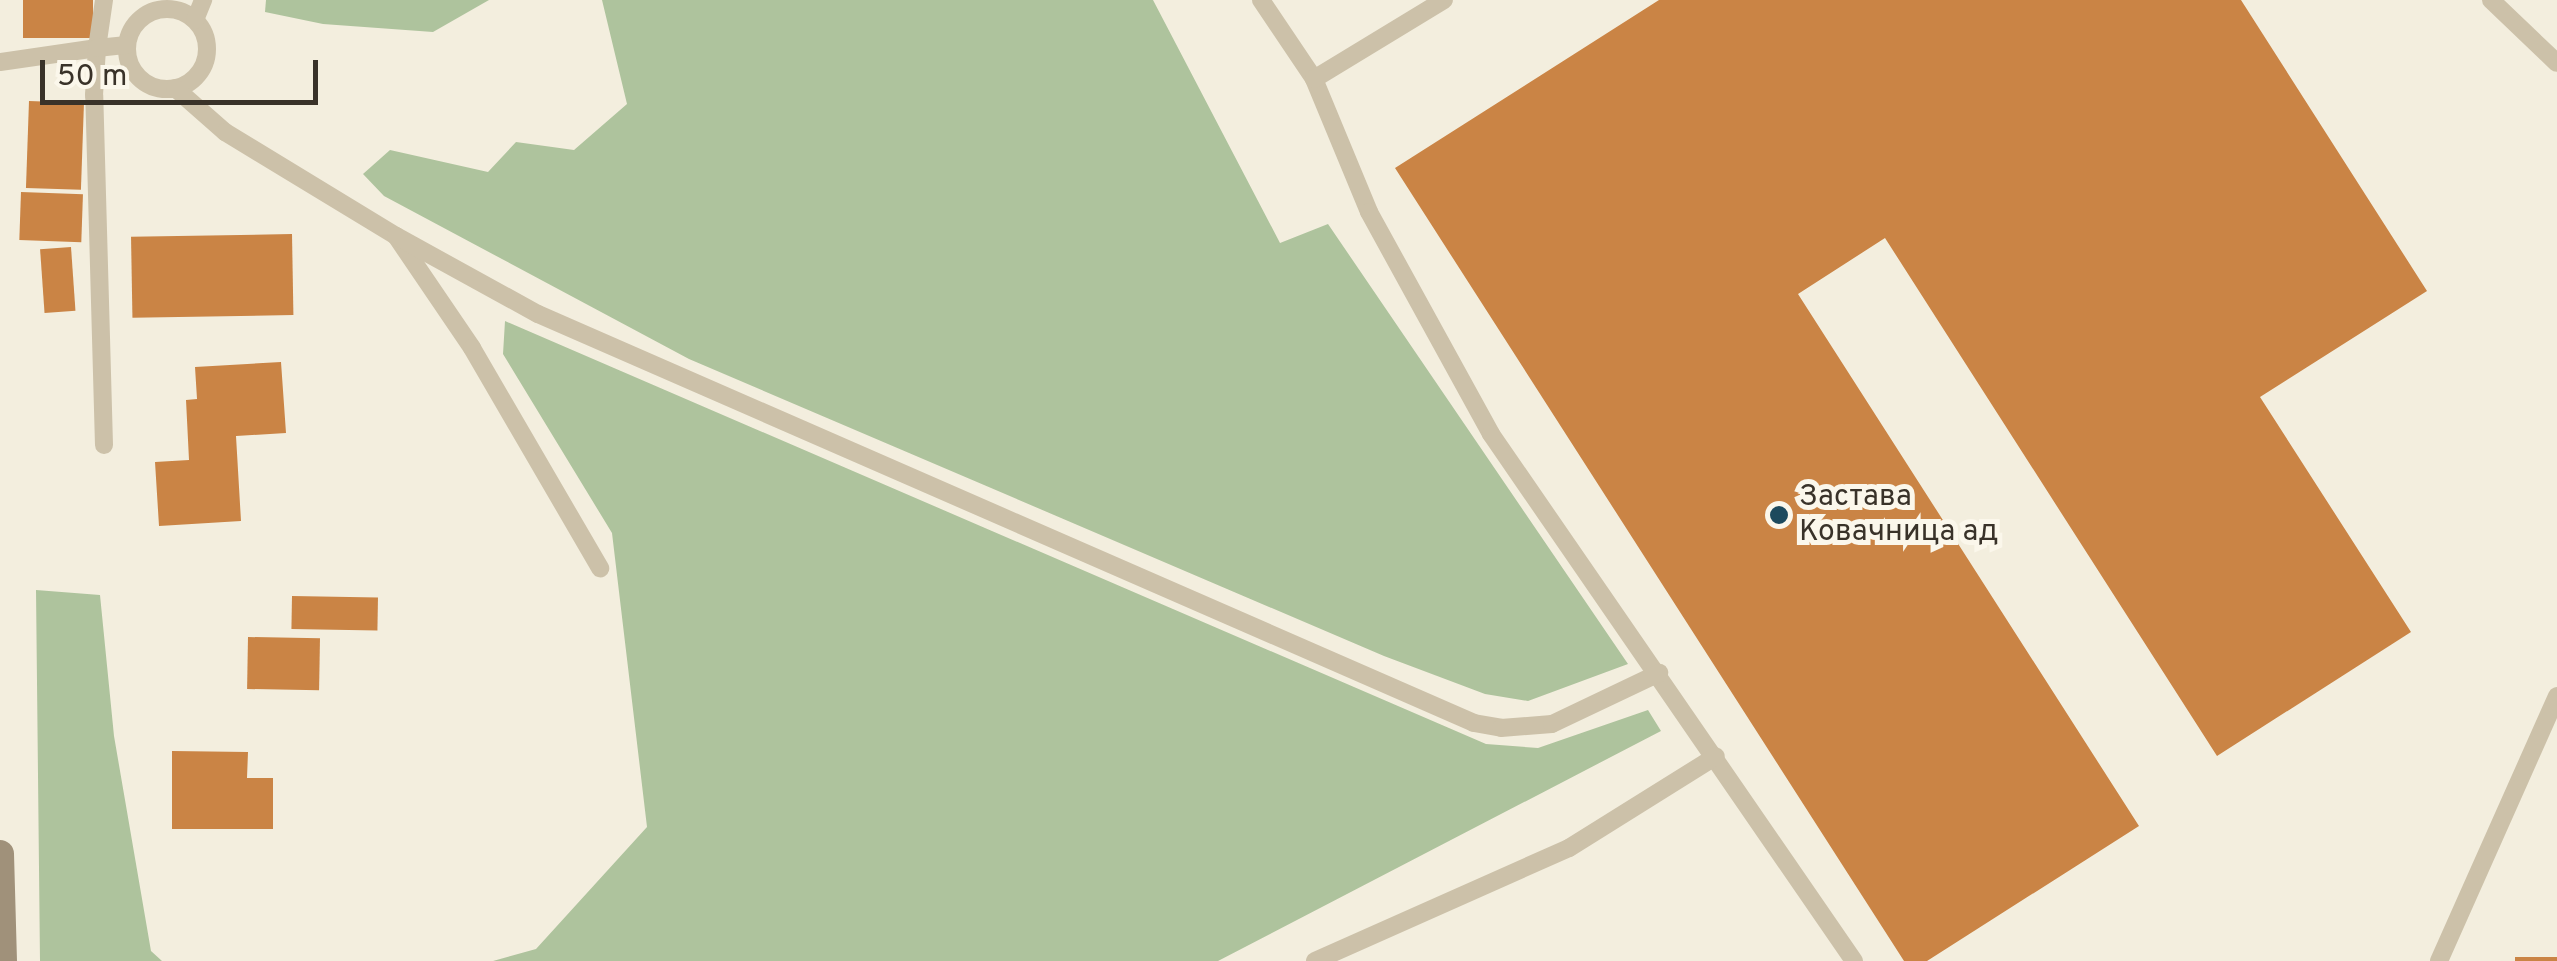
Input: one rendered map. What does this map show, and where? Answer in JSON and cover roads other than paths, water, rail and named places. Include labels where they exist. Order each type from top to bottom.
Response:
[{"type":"main road","points":[[0,854],[3,961]]},
{"type":"lane","points":[[104,0],[97,48],[104,445]]},
{"type":"lane","points":[[195,20],[203,0]]},
{"type":"lane","points":[[1261,0],[1314,79],[1370,212],[1491,434],[1854,961]]},
{"type":"lane","points":[[1314,79],[1444,0]]},
{"type":"lane","points":[[2491,0],[2557,63]]},
{"type":"lane","points":[[175,88],[193,80],[207,56],[195,20],[181,10],[153,10],[133,26],[127,45],[128,59],[145,82],[175,88],[226,132],[396,236],[538,314],[1474,722],[1500,728],[1552,724],[1658,674]]},
{"type":"lane","points":[[0,62],[127,45]]},
{"type":"lane","points":[[396,236],[472,348],[600,568]]},
{"type":"lane","points":[[2439,961],[2557,696]]},
{"type":"lane","points":[[1314,961],[1569,848],[1716,756]]},
{"type":"place","name":"Застава Ковачница ад","points":[[1779,515]]}]
